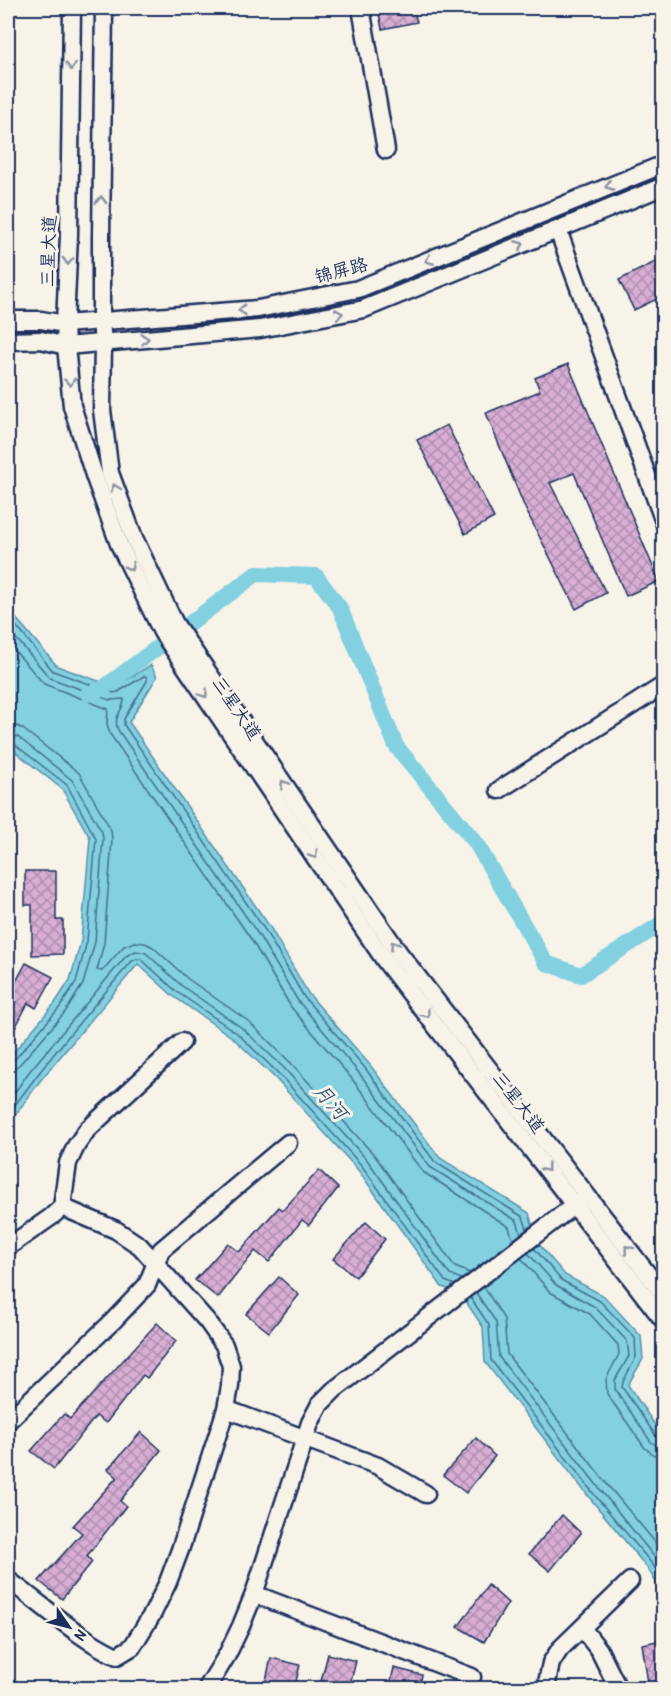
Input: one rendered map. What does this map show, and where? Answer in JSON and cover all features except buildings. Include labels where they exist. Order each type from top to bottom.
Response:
[{"type":"street","name":"三星大道","points":[[72,8],[66,346],[72,406],[119,544],[179,643],[663,1319]]},
{"type":"street","name":"三星大道","points":[[104,8],[102,410],[110,473],[166,623]]},
{"type":"street","points":[[361,8],[386,150]]},
{"type":"street","name":"锦屏路","points":[[8,320],[41,320],[65,324],[258,309],[358,289],[663,164]]},
{"type":"street","points":[[8,341],[41,340],[66,346],[260,329],[364,309],[663,186]]},
{"type":"street","points":[[558,230],[663,522]]},
{"type":"street","points":[[500,790],[663,685]]},
{"type":"street","points":[[8,1247],[62,1207],[68,1163],[87,1130],[182,1042]]},
{"type":"street","points":[[8,1421],[120,1314],[147,1285],[161,1250],[288,1143]]},
{"type":"street","name":"三星大道","points":[[580,1201],[663,1296]]},
{"type":"street","points":[[207,1689],[227,1655],[254,1594],[310,1423],[320,1404],[334,1390],[580,1201]]},
{"type":"street","points":[[8,1580],[75,1630],[117,1656],[132,1647],[153,1613],[168,1582],[226,1409],[230,1386],[231,1366],[224,1345],[207,1321],[156,1263],[140,1246],[116,1230],[62,1207]]},
{"type":"street","points":[[226,1409],[378,1466],[426,1494]]},
{"type":"street","points":[[546,1689],[551,1663],[560,1649],[630,1581]]},
{"type":"street","points":[[254,1594],[472,1677]]},
{"type":"street","points":[[582,1628],[599,1650],[618,1689]]},
{"type":"water","name":"月河","points":[[8,604],[15,617],[57,666],[115,687],[151,665],[157,677],[129,722],[270,927],[308,993],[370,1065],[440,1158],[529,1213],[537,1242],[565,1275],[604,1296],[641,1336],[643,1359],[628,1385],[663,1437],[663,1594],[648,1569],[589,1497],[485,1362],[483,1327],[460,1293],[442,1287],[358,1170],[275,1078],[233,1038],[173,996],[138,964],[40,1081],[8,1125],[8,1059],[55,1003],[70,980],[81,941],[90,838],[62,789],[8,746]]},
{"type":"waterway","points":[[88,694],[102,689],[256,574],[316,576],[340,608],[396,746],[476,843],[546,963],[581,975],[664,922]]}]
